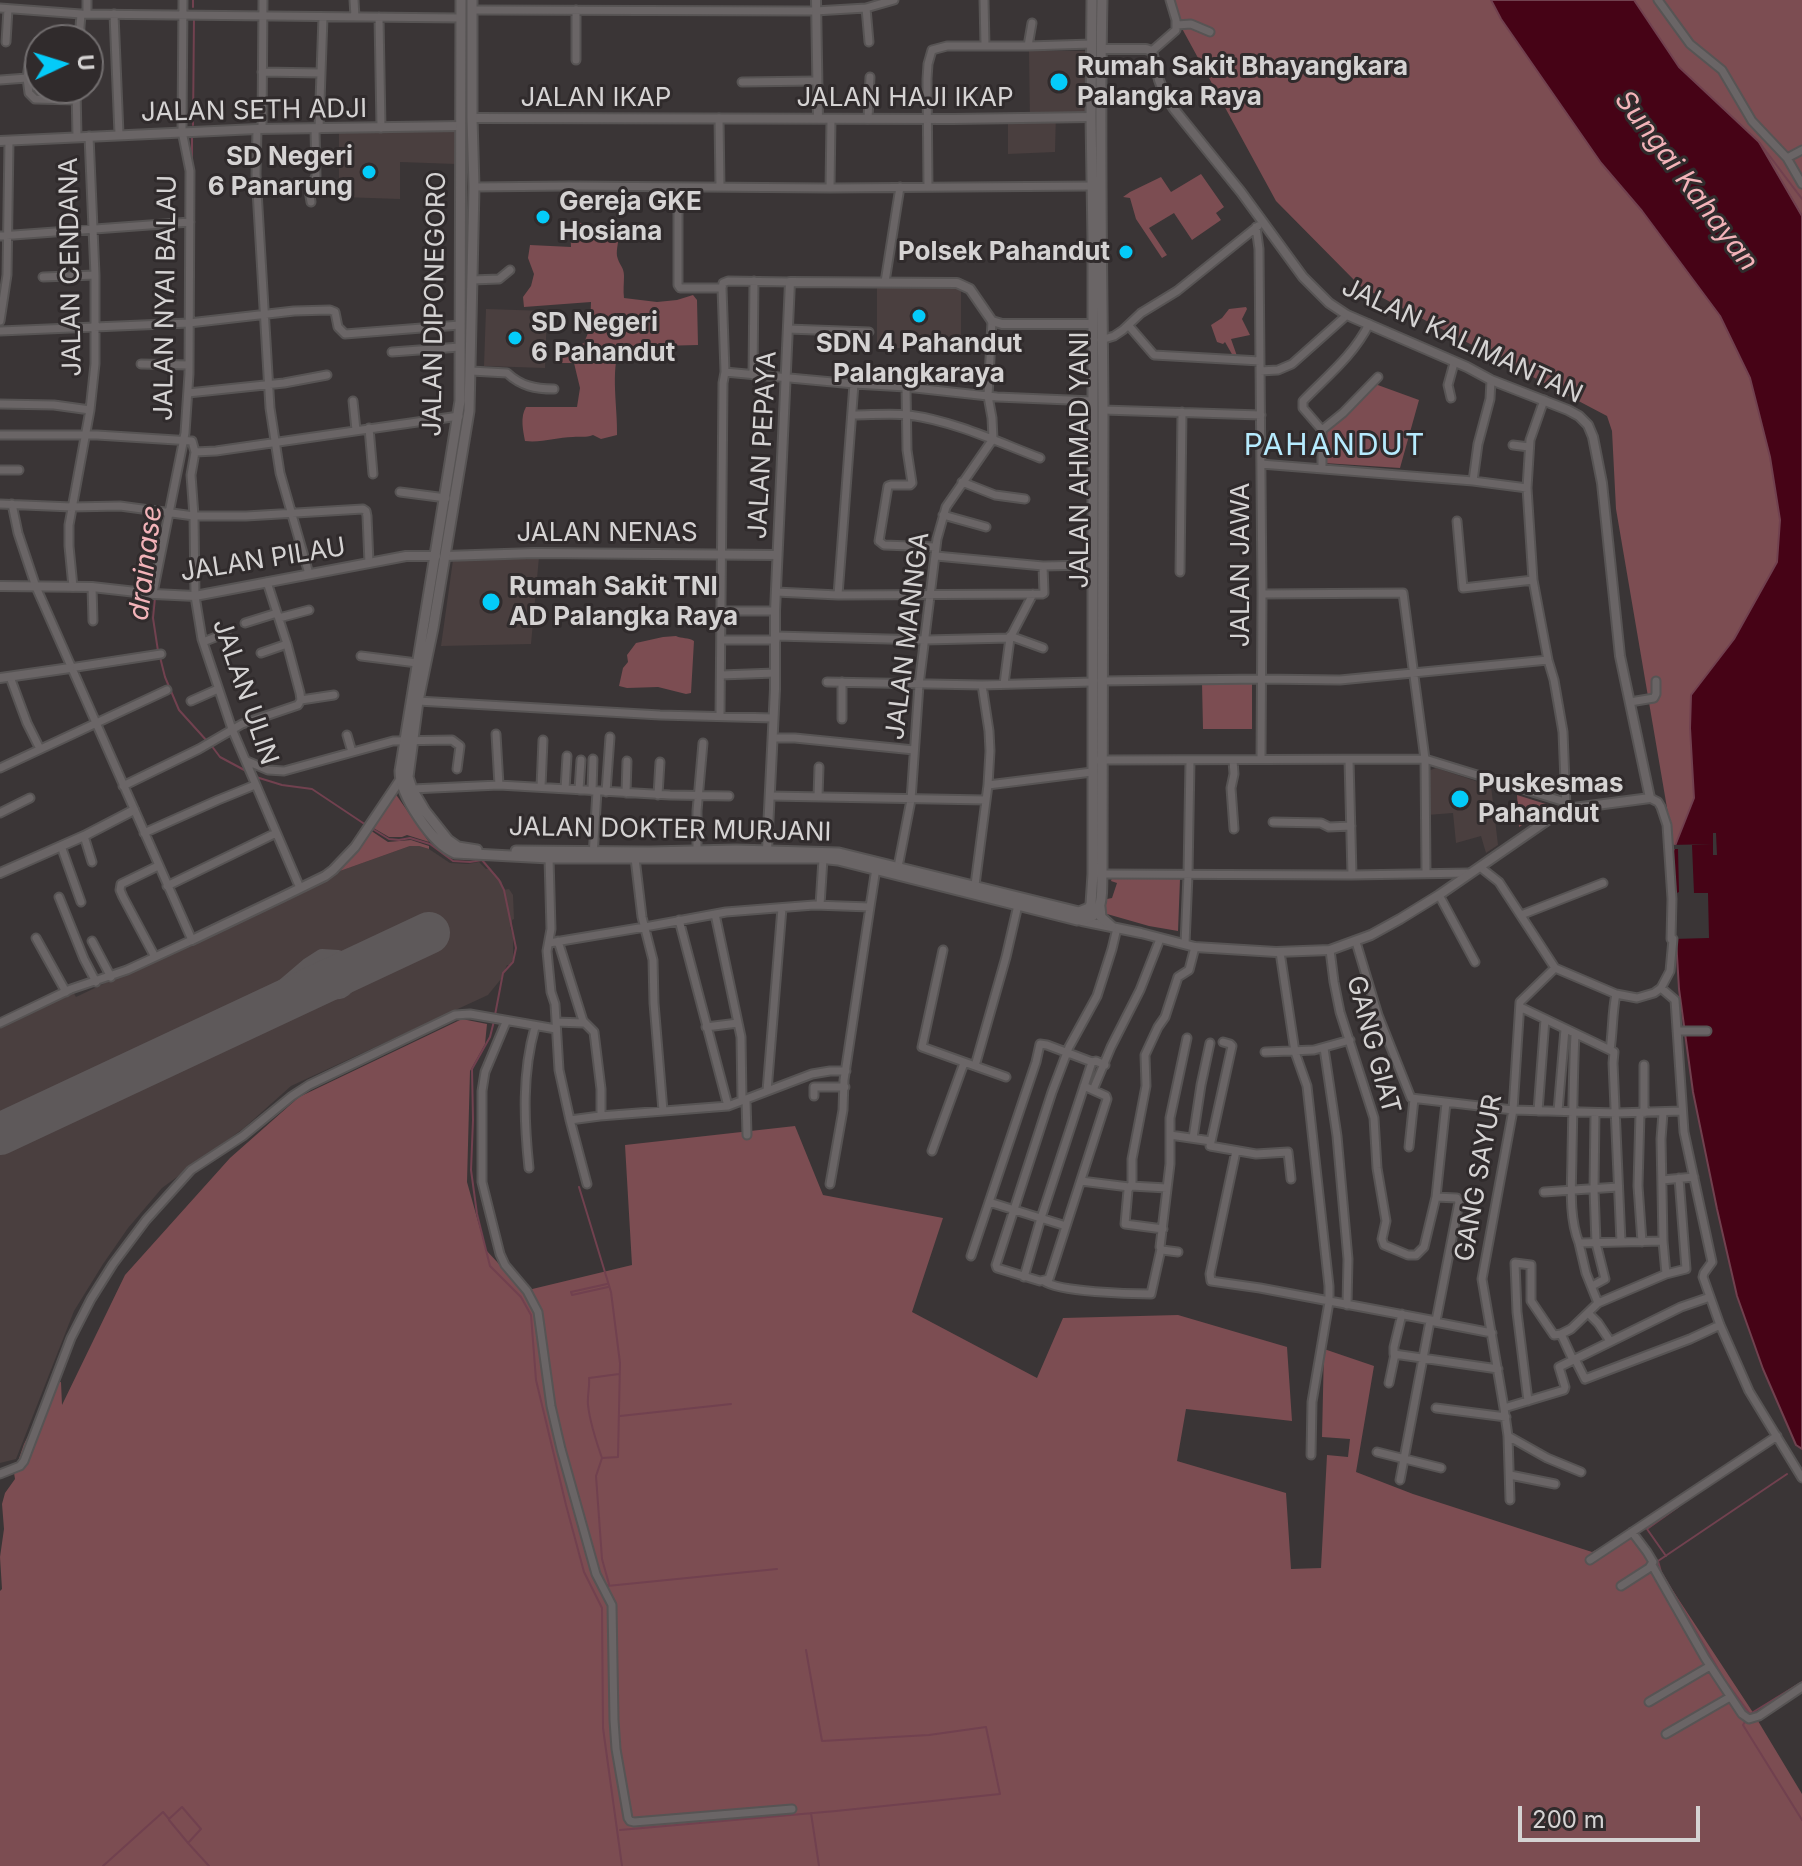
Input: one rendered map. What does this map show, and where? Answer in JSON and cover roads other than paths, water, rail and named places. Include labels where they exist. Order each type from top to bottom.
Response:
[{"type":"main road","name":"JALAN DIPONEGORO","points":[[409,792],[400,780],[418,701],[459,416],[461,0]]},
{"type":"main road","name":"JALAN AHMAD YANI","points":[[1092,0],[1096,46],[1098,340],[1103,410],[1092,565],[1097,681]]},
{"type":"main road","name":"JALAN AHMAD YANI","points":[[1096,904],[1097,510],[1093,401],[1098,340],[1093,324],[1091,117],[1102,0]]},
{"type":"main road","name":"JALAN DIPONEGORO","points":[[409,792],[408,741],[417,663],[468,424],[474,187],[472,5]]},
{"type":"main road","points":[[459,232],[473,232]]},
{"type":"main road","points":[[459,263],[472,263]]},
{"type":"main road","name":"JALAN AHMAD YANI","points":[[1097,760],[1092,772],[1097,874]]},
{"type":"main road","name":"JALAN DOKTER MURJANI","points":[[409,792],[448,840],[470,852],[510,854],[594,854],[659,855],[823,859],[898,870],[975,885],[995,895],[1018,905],[1077,920],[1098,912],[1096,904],[1079,912],[995,895],[898,870],[839,853],[697,851],[659,855],[635,858],[594,854],[549,858],[510,854]]},
{"type":"main road","points":[[1096,904],[1101,917],[1114,927]]},
{"type":"street","points":[[82,24],[87,0]]},
{"type":"street","name":"JALAN NYAI BALAU","points":[[153,594],[173,514],[194,393],[189,365],[190,171],[187,15],[183,0]]},
{"type":"street","points":[[263,0],[256,174],[269,385],[280,473],[309,574]]},
{"type":"street","points":[[354,0],[355,17]]},
{"type":"street","points":[[750,0],[750,12]]},
{"type":"street","points":[[816,0],[818,118]]},
{"type":"street","points":[[984,0],[985,45]]},
{"type":"street","points":[[928,187],[928,64],[932,50],[985,45],[1096,46],[1152,51],[1176,30],[1170,0]]},
{"type":"street","points":[[1658,0],[1690,44],[1722,70],[1752,121],[1787,158],[1802,184]]},
{"type":"street","points":[[472,5],[750,12],[866,8],[889,1]]},
{"type":"street","points":[[6,42],[4,8],[84,14],[461,18]]},
{"type":"street","points":[[866,8],[869,42]]},
{"type":"street","points":[[576,10],[576,60]]},
{"type":"street","points":[[114,14],[119,134]]},
{"type":"street","points":[[311,202],[310,188],[316,176],[323,17]]},
{"type":"street","points":[[379,17],[381,128]]},
{"type":"street","points":[[1028,46],[1032,23]]},
{"type":"street","points":[[1177,25],[1191,24],[1210,32]]},
{"type":"street","name":"JALAN KALIMANTAN","points":[[1152,51],[1159,80],[1174,109],[1200,140],[1260,225],[1329,303],[1347,315],[1579,416],[1588,425],[1602,483],[1620,656],[1650,798]]},
{"type":"street","points":[[262,72],[321,73]]},
{"type":"street","points":[[868,119],[870,77]]},
{"type":"street","points":[[0,80],[24,78]]},
{"type":"street","points":[[742,82],[816,81]]},
{"type":"street","points":[[76,104],[77,137]]},
{"type":"street","name":"JALAN HAJI IKAP","points":[[719,118],[1091,117]]},
{"type":"street","name":"JALAN IKAP","points":[[472,118],[719,118]]},
{"type":"street","points":[[719,118],[720,187]]},
{"type":"street","points":[[830,188],[831,119]]},
{"type":"street","name":"JALAN SETH ADJI","points":[[5,141],[187,131],[461,126]]},
{"type":"street","name":"JALAN CENDANA","points":[[73,587],[69,525],[95,364],[89,136]]},
{"type":"street","points":[[0,321],[7,275],[5,141]]},
{"type":"street","points":[[1787,158],[1802,150]]},
{"type":"street","points":[[474,187],[1093,186]]},
{"type":"street","points":[[885,282],[900,187]]},
{"type":"street","points":[[678,188],[678,285],[686,289],[722,288]]},
{"type":"street","points":[[5,236],[190,222]]},
{"type":"street","points":[[1098,340],[1114,336],[1129,326],[1141,313],[1177,291],[1260,225]]},
{"type":"street","name":"JALAN JAWA","points":[[1260,225],[1261,759]]},
{"type":"street","points":[[472,280],[499,279],[510,270]]},
{"type":"street","points":[[43,277],[95,275]]},
{"type":"street","points":[[753,375],[754,281]]},
{"type":"street","points":[[720,715],[725,372],[722,288],[725,282],[947,282],[963,285],[975,295],[992,321],[988,396],[993,439]]},
{"type":"street","name":"JALAN PEPAYA","points":[[767,850],[790,282]]},
{"type":"street","points":[[0,331],[201,322],[264,313],[330,310],[337,315],[338,327],[345,334],[460,325]]},
{"type":"street","points":[[1260,371],[1278,370],[1292,364],[1347,315]]},
{"type":"street","points":[[992,321],[1002,324],[1093,324]]},
{"type":"street","points":[[1322,469],[1322,430],[1303,408],[1303,401],[1346,359],[1369,324]]},
{"type":"street","points":[[1129,326],[1154,355],[1260,361]]},
{"type":"street","points":[[788,329],[869,332]]},
{"type":"street","points":[[392,352],[460,347]]},
{"type":"street","points":[[1451,398],[1448,385],[1454,363]]},
{"type":"street","points":[[141,364],[189,365]]},
{"type":"street","points":[[471,371],[507,373],[516,382],[536,389],[554,389]]},
{"type":"street","points":[[725,372],[988,396],[1093,401]]},
{"type":"street","points":[[194,393],[327,375]]},
{"type":"street","points":[[1322,430],[1378,377]]},
{"type":"street","points":[[1473,481],[1491,380]]},
{"type":"street","points":[[838,595],[854,384]]},
{"type":"street","points":[[906,387],[907,450],[912,483],[888,486],[879,541],[884,545],[936,547]]},
{"type":"street","points":[[1544,400],[1529,447],[1527,488],[1533,580],[1563,732],[1565,806]]},
{"type":"street","points":[[353,401],[356,430]]},
{"type":"street","points":[[0,404],[54,405],[90,410]]},
{"type":"street","points":[[1103,410],[1261,415]]},
{"type":"street","points":[[1180,572],[1182,412]]},
{"type":"street","points":[[853,415],[906,415],[942,422],[1040,458]]},
{"type":"street","points":[[195,452],[459,416]]},
{"type":"street","points":[[369,428],[373,474]]},
{"type":"street","points":[[0,435],[187,440]]},
{"type":"street","name":"JALAN MANNGA","points":[[898,870],[911,800],[919,685],[936,547],[943,515],[993,439]]},
{"type":"street","name":"JALAN ULIN","points":[[187,440],[195,452],[191,475],[195,596],[203,642],[232,729],[300,888]]},
{"type":"street","points":[[1513,445],[1529,447]]},
{"type":"street","points":[[1261,464],[1527,488]]},
{"type":"street","points":[[0,470],[19,470]]},
{"type":"street","points":[[962,482],[995,495],[1025,499]]},
{"type":"street","points":[[400,492],[446,498]]},
{"type":"street","points":[[0,504],[120,506],[194,516],[365,510],[369,563]]},
{"type":"street","points":[[12,504],[36,587],[192,940]]},
{"type":"street","points":[[943,515],[986,527]]},
{"type":"street","points":[[1457,521],[1463,588],[1533,580]]},
{"type":"street","name":"JALAN NENAS","points":[[441,556],[534,553],[777,555]]},
{"type":"street","name":"JALAN PILAU","points":[[0,586],[92,587],[195,596],[406,556],[441,556]]},
{"type":"street","points":[[936,556],[1043,566],[1092,565]]},
{"type":"street","points":[[776,592],[838,595],[1044,593],[1043,566]]},
{"type":"street","points":[[123,786],[242,724],[298,705],[301,700],[287,644],[267,582]]},
{"type":"street","points":[[92,587],[93,621]]},
{"type":"street","points":[[1262,594],[1403,593],[1425,759],[1426,873]]},
{"type":"street","points":[[1004,684],[1010,637],[1033,594]]},
{"type":"street","points":[[245,623],[309,610]]},
{"type":"street","points":[[721,611],[775,611]]},
{"type":"street","points":[[203,642],[226,633]]},
{"type":"street","points":[[721,640],[1010,637],[1043,648]]},
{"type":"street","points":[[261,653],[287,644]]},
{"type":"street","points":[[0,678],[161,654]]},
{"type":"street","points":[[361,656],[417,663]]},
{"type":"street","points":[[827,682],[982,685],[1340,680],[1548,660]]},
{"type":"street","points":[[721,675],[775,673]]},
{"type":"street","points":[[10,677],[40,749]]},
{"type":"street","points":[[1630,702],[1654,698],[1656,681]]},
{"type":"street","points":[[842,682],[842,719]]},
{"type":"street","points":[[975,885],[988,785],[989,731],[982,685]]},
{"type":"street","points":[[191,701],[218,689]]},
{"type":"street","points":[[0,768],[167,690]]},
{"type":"street","points":[[301,700],[334,695]]},
{"type":"street","points":[[418,701],[660,715],[773,718]]},
{"type":"street","points":[[496,734],[499,785]]},
{"type":"street","points":[[347,735],[352,752]]},
{"type":"street","points":[[594,854],[598,791],[610,737]]},
{"type":"street","points":[[773,738],[914,750]]},
{"type":"street","points":[[541,787],[543,740]]},
{"type":"street","points":[[247,761],[268,770],[284,771],[383,743],[457,742],[460,746],[457,769]]},
{"type":"street","points":[[697,851],[703,743]]},
{"type":"street","points":[[565,789],[567,756]]},
{"type":"street","points":[[593,759],[598,791]]},
{"type":"street","points":[[1097,760],[1425,759],[1565,806],[1650,798],[1658,802],[1667,825],[1672,899],[1672,963],[1661,988],[1637,998],[1616,994],[1555,968],[1499,882],[1480,867]]},
{"type":"street","points":[[579,790],[581,760]]},
{"type":"street","points":[[1233,760],[1231,788],[1234,829]]},
{"type":"street","points":[[1349,760],[1352,875]]},
{"type":"street","points":[[626,793],[627,761]]},
{"type":"street","points":[[1185,944],[1190,761]]},
{"type":"street","points":[[658,795],[660,762]]},
{"type":"street","points":[[818,797],[819,767]]},
{"type":"street","points":[[988,785],[1092,772]]},
{"type":"street","points":[[0,1023],[192,940],[333,870],[355,847],[400,780]]},
{"type":"street","points":[[144,833],[255,785]]},
{"type":"street","points":[[409,792],[499,785],[729,796]]},
{"type":"street","points":[[770,796],[986,800]]},
{"type":"street","points":[[0,813],[30,798]]},
{"type":"street","name":"JALAN DOKTER MURJANI","points":[[1077,920],[1195,947],[1280,952],[1330,950],[1356,942],[1400,919],[1565,806]]},
{"type":"street","points":[[0,873],[134,810]]},
{"type":"street","points":[[1273,822],[1351,826]]},
{"type":"street","points":[[167,886],[276,833]]},
{"type":"street","points":[[84,836],[92,862]]},
{"type":"street","points":[[61,846],[81,902]]},
{"type":"street","points":[[549,858],[551,929],[547,962],[555,1004],[559,1070],[587,1184]]},
{"type":"street","points":[[635,858],[653,960],[663,1111]]},
{"type":"street","points":[[820,905],[823,859]]},
{"type":"street","points":[[155,957],[120,886],[158,866]]},
{"type":"street","points":[[830,1184],[876,868]]},
{"type":"street","points":[[1097,874],[1469,873]]},
{"type":"street","points":[[1521,915],[1603,883]]},
{"type":"street","points":[[1439,895],[1475,962]]},
{"type":"street","points":[[59,897],[96,982]]},
{"type":"street","points":[[549,943],[715,914],[820,905],[870,907]]},
{"type":"street","points":[[975,1066],[1018,905]]},
{"type":"street","points":[[767,1091],[782,908]]},
{"type":"street","points":[[715,914],[741,1037],[747,1135]]},
{"type":"street","points":[[679,920],[728,1106]]},
{"type":"street","points":[[1084,1086],[1107,1099],[1049,1279],[1024,1277],[997,1268],[1066,1054],[1097,996],[1112,949],[1114,927]]},
{"type":"street","points":[[36,938],[66,992]]},
{"type":"street","points":[[1093,1090],[1145,979],[1160,939]]},
{"type":"street","points":[[92,941],[111,977]]},
{"type":"street","points":[[558,941],[583,1023],[594,1032],[601,1115]]},
{"type":"street","points":[[1356,942],[1386,1039],[1407,1093],[1414,1099],[1513,1110],[1595,1113],[1682,1111]]},
{"type":"street","points":[[1163,1229],[1125,1224],[1132,1159],[1146,1086],[1145,1055],[1165,1017],[1178,977],[1189,970],[1195,947]]},
{"type":"street","points":[[943,950],[922,1047],[1006,1077]]},
{"type":"street","name":"GANG GIAT","points":[[1330,950],[1340,1012],[1374,1118],[1377,1168],[1386,1221],[1382,1239],[1384,1245],[1408,1255],[1416,1255],[1424,1247],[1436,1197],[1446,1103]]},
{"type":"street","points":[[1280,952],[1295,1052],[1307,1086],[1329,1286],[1312,1402],[1311,1455]]},
{"type":"street","points":[[1555,968],[1522,999],[1520,1007],[1614,1052],[1621,1242]]},
{"type":"street","points":[[1661,988],[1675,1000],[1684,1132],[1712,1262],[1702,1275],[1749,1391],[1802,1478]]},
{"type":"street","points":[[1610,1050],[1616,994]]},
{"type":"street","name":"GANG SAYUR","points":[[1510,1500],[1505,1412],[1482,1279],[1513,1110],[1520,1007]]},
{"type":"street","points":[[0,1474],[20,1466],[24,1461],[71,1338],[106,1275],[146,1220],[191,1170],[243,1136],[309,1085],[455,1015],[470,1014],[535,1027],[583,1023]]},
{"type":"street","points":[[1538,1111],[1545,1019]]},
{"type":"street","points":[[498,1020],[482,1091],[482,1182],[500,1254],[538,1312],[551,1406],[561,1449],[596,1574],[612,1605],[615,1734],[628,1818],[634,1822],[792,1809]]},
{"type":"street","points":[[706,1027],[738,1023]]},
{"type":"street","points":[[529,1168],[525,1104],[529,1050],[535,1027]]},
{"type":"street","points":[[1558,1111],[1565,1029]]},
{"type":"street","points":[[1677,1031],[1707,1031]]},
{"type":"street","points":[[1575,1034],[1571,1092],[1573,1225],[1598,1303]]},
{"type":"street","points":[[1044,1281],[1046,1285],[1071,1289],[1151,1294],[1161,1249],[1170,1164],[1172,1104],[1187,1038]]},
{"type":"street","points":[[1265,1052],[1324,1048],[1350,1040]]},
{"type":"street","points":[[1223,1042],[1232,1046],[1211,1146],[1256,1154],[1288,1152],[1291,1179]]},
{"type":"street","points":[[1193,1138],[1210,1043]]},
{"type":"street","points":[[971,1256],[1040,1044],[1105,1065]]},
{"type":"street","points":[[1324,1048],[1337,1136],[1347,1249],[1347,1305]]},
{"type":"street","points":[[1024,1277],[1092,1062]]},
{"type":"street","points":[[932,1151],[964,1063]]},
{"type":"street","points":[[1642,1242],[1638,1186],[1644,1065]]},
{"type":"street","points":[[570,1120],[728,1106],[812,1074],[846,1071]]},
{"type":"street","points":[[814,1096],[814,1087],[845,1087]]},
{"type":"street","points":[[1409,1147],[1414,1099]]},
{"type":"street","points":[[1592,1286],[1605,1281],[1596,1243],[1595,1113]]},
{"type":"street","points":[[1663,1113],[1661,1139],[1666,1274]]},
{"type":"street","points":[[1170,1135],[1211,1141]]},
{"type":"street","points":[[1236,1151],[1210,1280],[1492,1333]]},
{"type":"street","points":[[1662,1180],[1694,1177]]},
{"type":"street","points":[[1528,1401],[1517,1312],[1515,1263],[1532,1266],[1531,1302],[1554,1335],[1571,1329],[1598,1303],[1686,1268],[1679,1178]]},
{"type":"street","points":[[1081,1181],[1167,1188]]},
{"type":"street","points":[[1544,1192],[1618,1187]]},
{"type":"street","points":[[1400,1480],[1422,1359],[1459,1202],[1457,1198],[1436,1197]]},
{"type":"street","points":[[989,1202],[1066,1226]]},
{"type":"street","points":[[1579,1243],[1663,1241]]},
{"type":"street","points":[[1161,1249],[1178,1252]]},
{"type":"street","points":[[1436,1408],[1505,1412],[1564,1390],[1558,1368],[1681,1307],[1710,1297]]},
{"type":"street","points":[[1588,1313],[1610,1341]]},
{"type":"street","points":[[1389,1383],[1402,1314]]},
{"type":"street","points":[[1561,1334],[1585,1379],[1720,1325]]},
{"type":"street","points":[[1395,1354],[1498,1369]]},
{"type":"street","points":[[1508,1436],[1547,1458],[1581,1472]]},
{"type":"street","points":[[1590,1560],[1777,1436]]},
{"type":"street","points":[[1377,1452],[1441,1468]]},
{"type":"street","points":[[1510,1475],[1555,1484]]},
{"type":"street","points":[[1632,1532],[1653,1562],[1710,1666],[1742,1714],[1749,1719],[1759,1716],[1802,1687]]},
{"type":"street","points":[[1621,1586],[1652,1565]]},
{"type":"street","points":[[1649,1702],[1710,1666]]},
{"type":"street","points":[[1666,1734],[1730,1697]]},
{"type":"water","name":"Sungai Kahayan","points":[[1491,0],[1634,0],[1679,67],[1759,142],[1802,216],[1802,1449],[1796,1445],[1763,1369],[1737,1296],[1717,1209],[1693,1092],[1679,989],[1671,856],[1694,798],[1691,695],[1734,639],[1777,562],[1780,520],[1770,457],[1750,378],[1720,316],[1642,211],[1601,163]]},
{"type":"waterway","points":[[193,0],[193,7]]},
{"type":"waterway","points":[[193,125],[194,17]]},
{"type":"waterway","name":"drainase","points":[[192,134],[192,163]]},
{"type":"waterway","points":[[1759,142],[1802,199]]},
{"type":"waterway","name":"drainase","points":[[155,598],[153,618],[158,651]]},
{"type":"waterway","name":"drainase","points":[[160,657],[179,710],[207,741]]},
{"type":"waterway","name":"drainase","points":[[211,745],[220,757],[248,772]]},
{"type":"waterway","name":"drainase","points":[[256,777],[312,789],[366,825]]},
{"type":"waterway","name":"drainase","points":[[371,828],[389,839],[410,838],[430,844],[453,861],[482,860],[499,880],[504,890],[516,948],[513,962],[503,973],[495,1015]]},
{"type":"waterway","points":[[494,1021],[490,1037],[472,1069],[471,1170],[477,1214],[490,1266],[521,1297],[531,1315],[536,1380],[566,1505],[584,1572],[602,1608],[603,1728],[622,1866]]},
{"type":"waterway","points":[[579,1187],[611,1292],[620,1363],[618,1457],[602,1458],[596,1476],[607,1586]]},
{"type":"waterway","points":[[607,1284],[571,1292],[572,1295],[608,1287]]},
{"type":"waterway","points":[[602,1458],[589,1412],[589,1378],[619,1374]]},
{"type":"waterway","points":[[620,1416],[731,1404]]},
{"type":"waterway","points":[[1787,1474],[1658,1561],[1661,1572],[1724,1679],[1750,1714],[1802,1682]]},
{"type":"waterway","points":[[1666,1556],[1647,1529],[1678,1507]]},
{"type":"waterway","points":[[607,1586],[777,1569]]},
{"type":"waterway","points":[[620,1830],[1000,1794],[986,1727],[929,1735],[822,1741],[806,1650]]},
{"type":"waterway","points":[[1746,1720],[1743,1725],[1802,1820]]},
{"type":"waterway","points":[[103,1866],[163,1812],[169,1819],[182,1807],[201,1829],[188,1843],[209,1866]]},
{"type":"waterway","points":[[811,1813],[819,1866]]},
{"type":"waterway","points":[[169,1820],[188,1843]]},
{"type":"place","name":"Rumah Sakit Bhayangkara Palangka Raya","points":[[1059,82]]},
{"type":"place","name":"SD Negeri 6 Panarung","points":[[369,172]]},
{"type":"place","name":"Gereja GKE Hosiana","points":[[543,217]]},
{"type":"place","name":"Polsek Pahandut","points":[[1126,252]]},
{"type":"place","name":"SDN 4 Pahandut Palangkaraya","points":[[919,316]]},
{"type":"place","name":"SD Negeri 6 Pahandut","points":[[515,338]]},
{"type":"place","name":"Rumah Sakit TNI AD Palangka Raya","points":[[491,602]]},
{"type":"place","name":"Puskesmas Pahandut","points":[[1460,799]]},
{"type":"district","name":"PAHANDUT","points":[[1335,446]]}]
